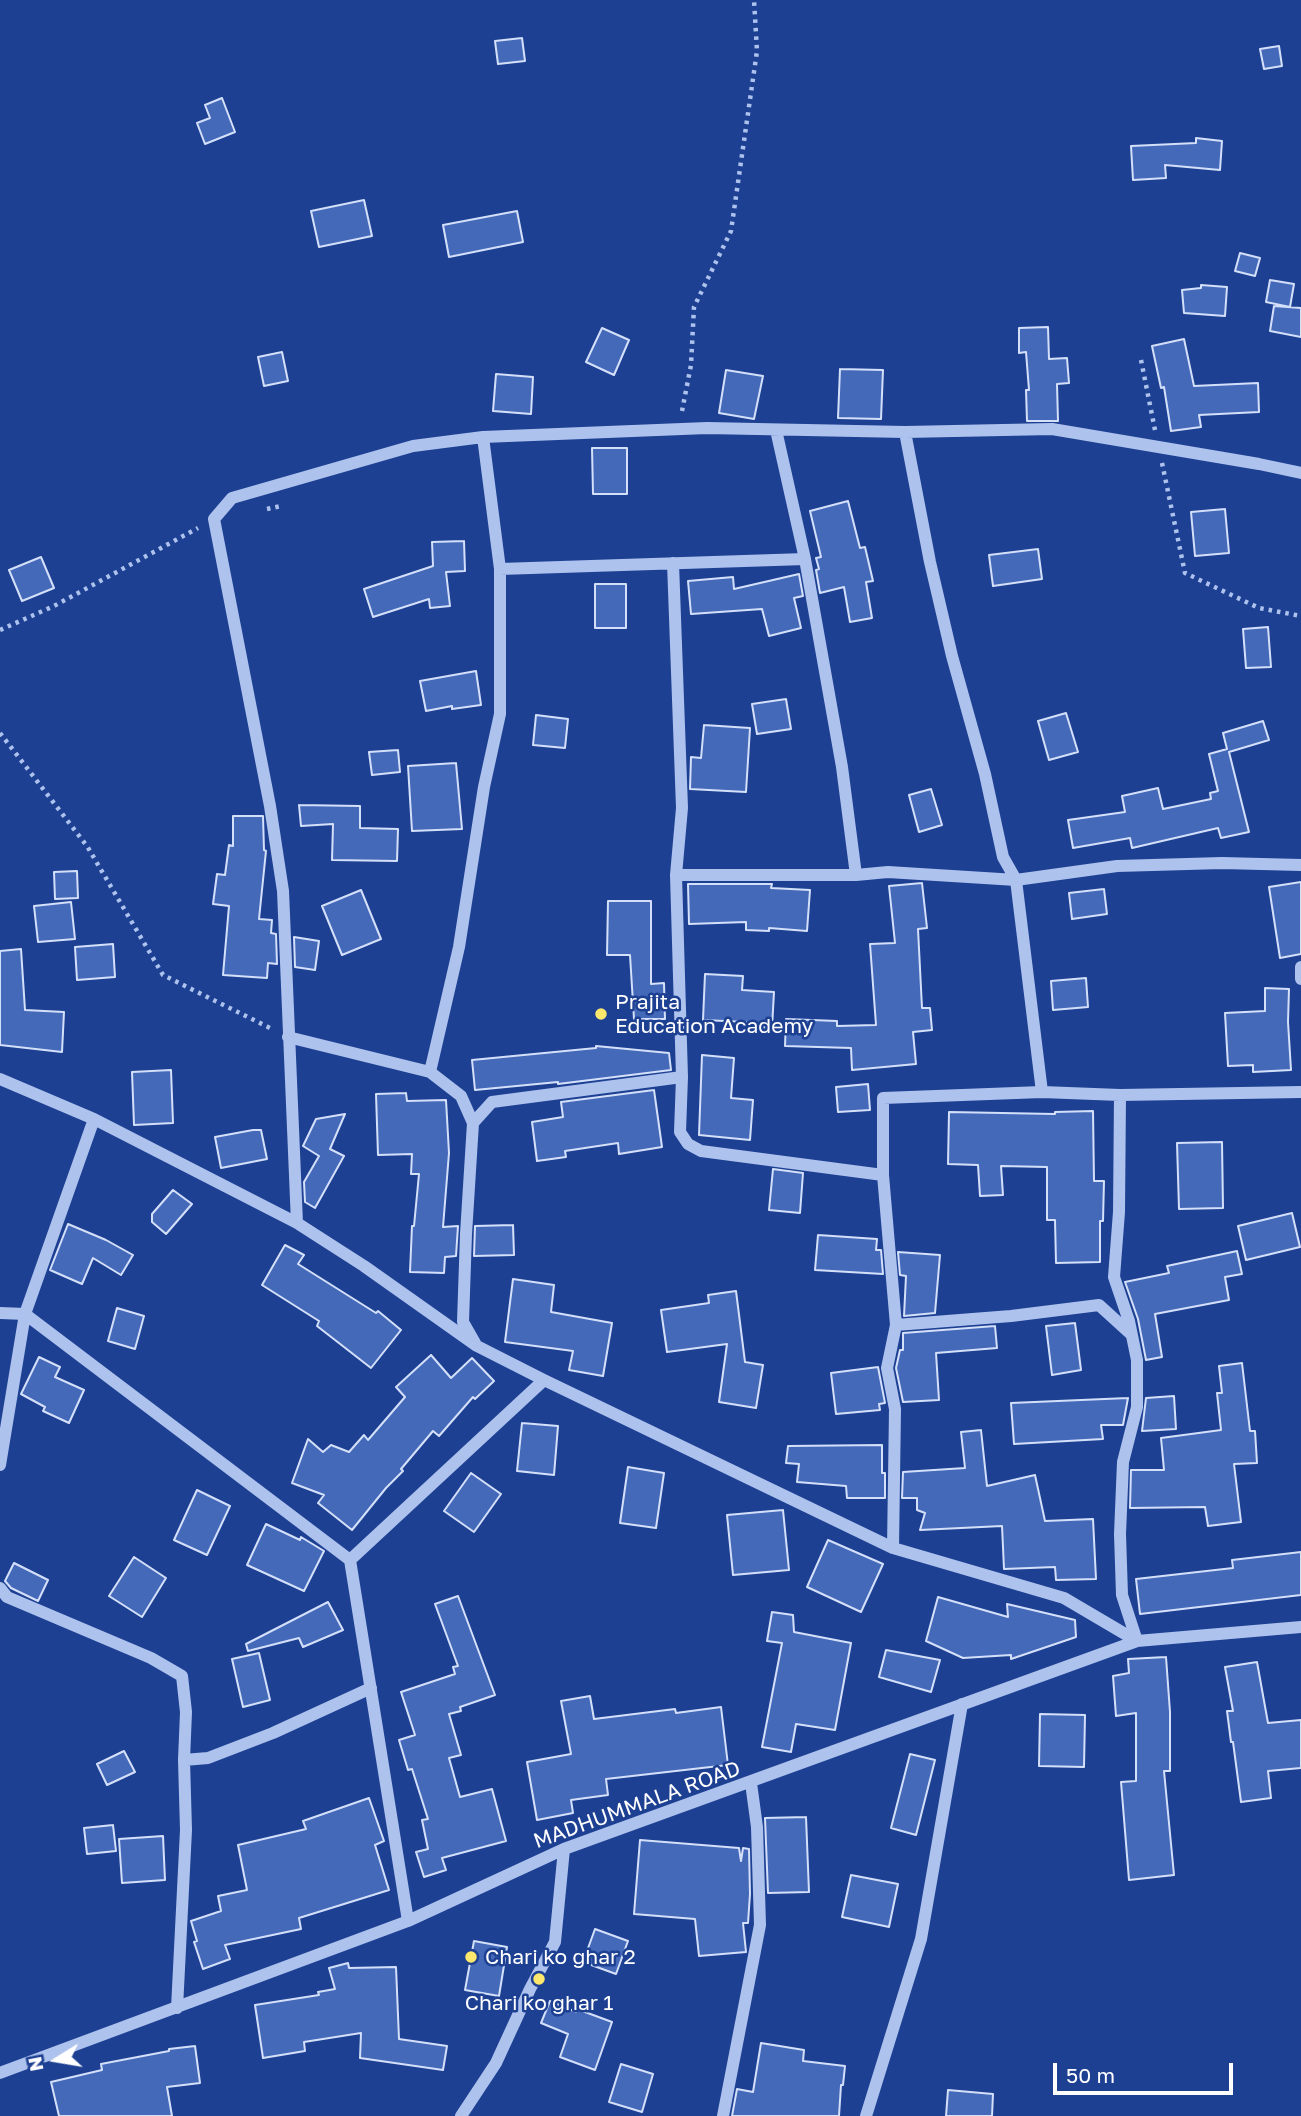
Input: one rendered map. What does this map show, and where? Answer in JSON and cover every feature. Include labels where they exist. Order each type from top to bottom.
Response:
[{"type":"street","points":[[297,1223],[284,891],[214,519],[232,498],[413,446],[483,437],[707,428],[905,432],[1052,429],[1301,473]]},
{"type":"street","points":[[776,430],[805,558],[842,767],[856,875]]},
{"type":"street","points":[[905,432],[930,562],[952,656],[985,774],[1003,857],[1016,880],[1042,1091]]},
{"type":"street","points":[[483,437],[518,440]]},
{"type":"street","points":[[429,1072],[459,947],[484,787],[500,714],[500,569],[483,437]]},
{"type":"street","points":[[500,569],[805,558]]},
{"type":"street","points":[[673,563],[681,808],[676,875],[682,1077],[680,1132],[688,1144],[701,1150],[883,1175]]},
{"type":"street","points":[[676,875],[856,875],[888,872],[1016,880],[1117,866],[1222,863],[1301,865]]},
{"type":"street","points":[[1301,967],[1301,979]]},
{"type":"street","points":[[288,1037],[429,1072],[461,1096],[473,1123],[463,1322],[477,1346]]},
{"type":"street","points":[[473,1123],[492,1102],[682,1077]]},
{"type":"street","points":[[0,1079],[94,1119],[297,1223],[364,1266],[477,1346],[544,1380],[893,1548],[1064,1598],[1137,1642]]},
{"type":"street","points":[[893,1548],[895,1409],[887,1368],[896,1325],[883,1175],[883,1098],[1042,1091],[1120,1095],[1301,1092]]},
{"type":"street","points":[[1120,1095],[1119,1212],[1114,1277],[1137,1360],[1137,1407],[1123,1462],[1120,1534],[1122,1595],[1137,1642]]},
{"type":"street","points":[[0,1465],[25,1314],[94,1119]]},
{"type":"street","points":[[896,1325],[1011,1316],[1099,1305],[1132,1335]]},
{"type":"street","points":[[0,1313],[25,1314],[350,1560],[408,1921]]},
{"type":"street","points":[[350,1560],[544,1380]]},
{"type":"street","points":[[0,1588],[6,1597],[151,1658],[182,1676],[186,1712],[186,1830],[177,2008]]},
{"type":"street","name":"MADHUMMALA ROAD","points":[[0,2073],[408,1921],[564,1849],[1137,1642],[1301,1627]]},
{"type":"street","points":[[184,1760],[208,1758],[273,1733],[371,1688]]},
{"type":"street","points":[[866,2116],[921,1939],[962,1704]]},
{"type":"street","points":[[723,2116],[760,1926],[757,1827],[751,1783]]},
{"type":"street","points":[[461,2116],[496,2063],[555,1942],[564,1849]]},
{"type":"path","points":[[679,429],[691,365],[694,307],[731,231],[757,51],[754,0]]},
{"type":"path","points":[[1141,360],[1185,573],[1259,608],[1301,616]]},
{"type":"path","points":[[0,630],[54,606],[214,519]]},
{"type":"path","points":[[0,733],[87,846],[163,975],[288,1037]]},
{"type":"building","points":[[522,38],[525,61],[498,64],[495,41]]},
{"type":"building","points":[[1279,46],[1282,66],[1264,69],[1260,49]]},
{"type":"building","points":[[222,98],[235,132],[205,144],[197,123],[210,118],[205,105]]},
{"type":"building","points":[[1196,138],[1222,141],[1220,170],[1165,165],[1166,178],[1133,180],[1131,146],[1196,143]]},
{"type":"building","points":[[364,200],[372,236],[319,247],[311,211]]},
{"type":"building","points":[[517,211],[523,242],[449,257],[443,225]]},
{"type":"building","points":[[1240,253],[1260,258],[1255,276],[1235,271]]},
{"type":"building","points":[[1270,280],[1294,284],[1290,307],[1266,302]]},
{"type":"building","points":[[1201,285],[1227,287],[1225,316],[1184,313],[1182,290],[1201,288]]},
{"type":"building","points":[[1274,306],[1301,308],[1301,337],[1270,331]]},
{"type":"building","points":[[1048,327],[1049,359],[1067,358],[1069,383],[1057,384],[1058,421],[1027,421],[1026,390],[1029,390],[1026,352],[1019,353],[1019,328]]},
{"type":"building","points":[[602,328],[629,340],[614,375],[586,362]]},
{"type":"building","points":[[1184,339],[1194,386],[1258,383],[1259,412],[1199,415],[1201,427],[1171,431],[1164,387],[1161,388],[1152,346]]},
{"type":"building","points":[[282,352],[288,381],[264,386],[258,357]]},
{"type":"building","points":[[840,369],[883,370],[881,419],[838,418]]},
{"type":"building","points":[[726,370],[763,376],[754,419],[719,413]]},
{"type":"building","points":[[496,374],[533,377],[531,414],[493,411]]},
{"type":"building","points":[[592,448],[627,448],[627,494],[593,494]]},
{"type":"building","points":[[848,501],[860,548],[865,547],[873,581],[866,582],[872,618],[850,622],[844,587],[820,593],[816,558],[821,557],[810,511]]},
{"type":"building","points":[[1225,509],[1229,553],[1195,556],[1191,512]]},
{"type":"building","points":[[464,541],[465,571],[446,572],[450,606],[430,608],[429,599],[373,617],[364,589],[433,566],[432,542]]},
{"type":"building","points":[[1038,549],[1042,579],[993,586],[989,555]]},
{"type":"building","points":[[41,557],[54,588],[22,601],[9,570]]},
{"type":"building","points":[[799,574],[803,596],[794,598],[801,628],[769,636],[762,609],[691,614],[688,581],[733,577],[734,589]]},
{"type":"building","points":[[595,584],[626,584],[626,628],[595,628]]},
{"type":"building","points":[[1268,627],[1271,667],[1246,668],[1243,629]]},
{"type":"building","points":[[476,671],[481,705],[452,709],[452,706],[426,711],[420,681]]},
{"type":"building","points":[[786,699],[791,729],[757,734],[752,704]]},
{"type":"building","points":[[1066,713],[1078,752],[1049,760],[1038,721]]},
{"type":"building","points":[[536,715],[568,719],[565,748],[533,745]]},
{"type":"building","points":[[1263,721],[1269,740],[1229,752],[1249,832],[1221,838],[1218,828],[1132,848],[1130,838],[1073,848],[1068,820],[1125,812],[1122,796],[1158,788],[1163,809],[1211,799],[1210,793],[1218,791],[1209,754],[1227,749],[1223,733]]},
{"type":"building","points":[[704,725],[750,728],[746,792],[690,789],[691,757],[701,758]]},
{"type":"building","points":[[398,750],[400,772],[372,775],[369,752]]},
{"type":"building","points":[[456,763],[462,829],[412,831],[408,766]]},
{"type":"building","points":[[931,789],[942,825],[919,832],[909,795]]},
{"type":"building","points":[[299,805],[360,806],[360,828],[398,829],[397,861],[332,860],[333,824],[301,826]]},
{"type":"building","points":[[233,816],[263,816],[266,851],[259,919],[272,920],[271,933],[276,934],[277,964],[268,963],[267,978],[223,975],[229,906],[213,904],[217,874],[225,875],[229,845],[233,846]]},
{"type":"building","points":[[77,871],[78,898],[55,899],[54,872]]},
{"type":"building","points":[[1301,882],[1301,954],[1280,958],[1269,887]]},
{"type":"building","points":[[922,883],[927,928],[918,929],[922,1008],[930,1008],[932,1030],[913,1032],[916,1064],[852,1070],[851,1048],[785,1046],[786,1019],[837,1021],[837,1026],[876,1025],[870,944],[895,943],[889,886]]},
{"type":"building","points":[[688,884],[772,884],[771,888],[810,890],[807,931],[769,928],[769,931],[746,930],[746,922],[689,924]]},
{"type":"building","points":[[1104,889],[1107,914],[1072,919],[1069,893]]},
{"type":"building","points":[[361,890],[381,939],[342,955],[322,906]]},
{"type":"building","points":[[608,901],[651,901],[651,984],[664,983],[665,1019],[634,1019],[630,955],[607,955]]},
{"type":"building","points":[[71,902],[75,939],[38,942],[34,906]]},
{"type":"building","points":[[294,937],[319,941],[315,970],[295,967]]},
{"type":"building","points":[[113,944],[115,977],[77,980],[75,947]]},
{"type":"building","points":[[21,949],[25,1010],[64,1012],[62,1052],[0,1045],[0,951]]},
{"type":"building","points":[[705,974],[743,976],[742,990],[774,992],[772,1028],[746,1026],[746,1022],[703,1020]]},
{"type":"building","points":[[1086,978],[1088,1007],[1053,1010],[1051,981]]},
{"type":"building","points":[[1265,988],[1289,989],[1291,1070],[1253,1072],[1253,1065],[1228,1066],[1225,1013],[1265,1011]]},
{"type":"building","points":[[596,1046],[669,1053],[671,1070],[558,1084],[475,1090],[472,1060]]},
{"type":"building","points":[[702,1055],[734,1058],[731,1098],[753,1100],[750,1140],[699,1135]]},
{"type":"building","points":[[171,1070],[173,1123],[134,1125],[132,1072]]},
{"type":"building","points":[[868,1084],[870,1110],[838,1112],[836,1087]]},
{"type":"building","points":[[654,1090],[662,1147],[619,1154],[618,1143],[565,1151],[566,1157],[537,1161],[532,1122],[563,1117],[561,1102]]},
{"type":"building","points":[[406,1093],[407,1101],[446,1100],[449,1153],[443,1227],[458,1226],[456,1256],[445,1257],[444,1273],[410,1272],[412,1226],[419,1174],[411,1174],[412,1154],[378,1155],[376,1094]]},
{"type":"building","points":[[1093,1111],[1094,1181],[1104,1181],[1100,1262],[1056,1263],[1055,1220],[1047,1220],[1047,1167],[1001,1166],[1003,1195],[980,1196],[978,1165],[948,1164],[949,1112],[1055,1114]]},
{"type":"building","points":[[345,1114],[330,1149],[344,1156],[315,1208],[305,1202],[304,1182],[319,1156],[303,1146],[316,1119]]},
{"type":"building","points":[[261,1130],[267,1159],[221,1168],[215,1137]]},
{"type":"building","points":[[1222,1142],[1223,1208],[1179,1209],[1177,1143]]},
{"type":"building","points":[[773,1169],[803,1173],[800,1213],[769,1210]]},
{"type":"building","points":[[173,1190],[192,1204],[166,1234],[152,1222],[152,1214]]},
{"type":"building","points":[[1292,1213],[1300,1247],[1246,1260],[1238,1226]]},
{"type":"building","points":[[68,1224],[133,1255],[121,1275],[93,1258],[82,1284],[50,1270]]},
{"type":"building","points":[[513,1225],[514,1255],[474,1256],[475,1226]]},
{"type":"building","points":[[818,1235],[877,1239],[876,1250],[881,1250],[883,1274],[815,1270]]},
{"type":"building","points":[[285,1245],[304,1255],[298,1264],[376,1313],[378,1311],[401,1330],[371,1368],[317,1326],[319,1321],[262,1285]]},
{"type":"building","points":[[1237,1251],[1242,1274],[1225,1277],[1229,1300],[1155,1314],[1162,1357],[1146,1360],[1138,1319],[1125,1282],[1169,1273],[1167,1266]]},
{"type":"building","points":[[898,1252],[940,1255],[935,1313],[904,1316],[906,1276],[900,1275]]},
{"type":"building","points":[[513,1279],[554,1285],[551,1312],[612,1323],[603,1376],[569,1370],[573,1351],[505,1342]]},
{"type":"building","points":[[736,1291],[745,1362],[763,1365],[756,1408],[719,1402],[727,1344],[667,1352],[661,1310],[709,1303],[708,1295]]},
{"type":"building","points":[[117,1308],[144,1316],[135,1349],[108,1341]]},
{"type":"building","points":[[1075,1323],[1081,1370],[1052,1375],[1046,1326]]},
{"type":"building","points":[[995,1326],[997,1348],[936,1353],[939,1400],[903,1402],[896,1368],[900,1350],[903,1350],[903,1333]]},
{"type":"building","points":[[431,1355],[451,1378],[472,1358],[494,1381],[475,1399],[473,1397],[439,1436],[433,1431],[401,1469],[403,1471],[352,1530],[318,1503],[324,1495],[292,1483],[308,1439],[323,1452],[331,1445],[349,1452],[364,1435],[368,1440],[405,1397],[396,1387]]},
{"type":"building","points":[[39,1357],[60,1367],[55,1377],[84,1390],[69,1423],[43,1411],[45,1407],[21,1394]]},
{"type":"building","points":[[1242,1363],[1250,1431],[1255,1431],[1257,1463],[1234,1464],[1241,1522],[1208,1526],[1205,1507],[1130,1508],[1131,1470],[1164,1470],[1161,1438],[1221,1430],[1217,1393],[1222,1393],[1219,1366]]},
{"type":"building","points":[[878,1367],[885,1403],[879,1404],[880,1410],[836,1414],[831,1373]]},
{"type":"building","points":[[1174,1396],[1176,1429],[1142,1431],[1146,1398]]},
{"type":"building","points":[[1128,1398],[1123,1425],[1101,1425],[1103,1439],[1014,1444],[1011,1403]]},
{"type":"building","points":[[522,1423],[558,1426],[554,1475],[517,1471]]},
{"type":"building","points":[[981,1430],[987,1486],[1035,1475],[1045,1521],[1093,1519],[1096,1579],[1056,1580],[1055,1567],[1004,1569],[1002,1526],[920,1530],[925,1513],[917,1510],[917,1498],[902,1498],[903,1472],[965,1468],[961,1432]]},
{"type":"building","points":[[882,1445],[885,1498],[847,1498],[846,1486],[797,1482],[799,1464],[786,1463],[788,1446]]},
{"type":"building","points":[[628,1467],[664,1473],[656,1528],[620,1523]]},
{"type":"building","points":[[471,1473],[501,1494],[474,1532],[444,1511]]},
{"type":"building","points":[[197,1490],[230,1506],[207,1555],[174,1540]]},
{"type":"building","points":[[783,1510],[789,1570],[733,1575],[727,1515]]},
{"type":"building","points":[[266,1524],[300,1540],[301,1537],[324,1551],[304,1591],[247,1565]]},
{"type":"building","points":[[828,1540],[883,1564],[861,1612],[807,1587]]},
{"type":"building","points":[[1301,1552],[1301,1595],[1140,1614],[1136,1579],[1233,1568],[1232,1560]]},
{"type":"building","points":[[134,1557],[166,1578],[142,1617],[109,1596]]},
{"type":"building","points":[[14,1563],[48,1580],[38,1601],[11,1588],[5,1581]]},
{"type":"building","points":[[458,1596],[495,1695],[460,1707],[461,1711],[449,1714],[461,1755],[449,1758],[460,1797],[492,1789],[506,1841],[442,1858],[446,1870],[424,1877],[416,1852],[428,1849],[422,1820],[428,1819],[412,1769],[408,1770],[399,1740],[415,1735],[401,1692],[455,1674],[453,1667],[458,1666],[435,1604]]},
{"type":"building","points":[[938,1597],[1008,1617],[1007,1604],[1075,1620],[1076,1637],[1011,1659],[1011,1655],[963,1658],[926,1641]]},
{"type":"building","points":[[328,1602],[343,1630],[303,1647],[299,1638],[248,1651],[246,1644]]},
{"type":"building","points":[[772,1612],[793,1615],[794,1632],[851,1643],[835,1730],[796,1724],[791,1752],[762,1747],[782,1643],[767,1641]]},
{"type":"building","points":[[886,1650],[940,1660],[931,1692],[879,1677]]},
{"type":"building","points":[[259,1653],[270,1700],[243,1707],[232,1659]]},
{"type":"building","points":[[1166,1657],[1170,1771],[1164,1771],[1174,1875],[1129,1880],[1121,1782],[1136,1781],[1136,1713],[1116,1716],[1113,1676],[1129,1673],[1128,1659]]},
{"type":"building","points":[[1257,1662],[1268,1723],[1301,1720],[1301,1768],[1268,1771],[1271,1798],[1241,1802],[1227,1711],[1233,1711],[1225,1667]]},
{"type":"building","points":[[590,1696],[594,1719],[675,1709],[676,1713],[721,1707],[728,1765],[606,1779],[608,1795],[571,1800],[573,1813],[537,1820],[527,1762],[571,1754],[561,1701]]},
{"type":"building","points":[[1040,1714],[1085,1715],[1084,1767],[1039,1766]]},
{"type":"building","points":[[124,1751],[135,1772],[107,1785],[97,1764]]},
{"type":"building","points":[[910,1754],[935,1760],[916,1835],[891,1828]]},
{"type":"building","points":[[369,1798],[384,1841],[375,1845],[389,1890],[299,1918],[301,1929],[225,1945],[230,1959],[203,1969],[194,1942],[197,1941],[191,1921],[221,1911],[218,1896],[247,1890],[238,1845],[306,1829],[303,1821]]},
{"type":"building","points":[[806,1817],[809,1892],[768,1893],[765,1818]]},
{"type":"building","points":[[113,1825],[116,1851],[87,1854],[84,1828]]},
{"type":"building","points":[[163,1836],[165,1880],[122,1883],[119,1839]]},
{"type":"building","points":[[640,1840],[739,1848],[741,1861],[743,1848],[749,1849],[748,1923],[743,1923],[746,1952],[699,1956],[695,1919],[634,1914]]},
{"type":"building","points":[[851,1875],[898,1884],[889,1927],[842,1917]]},
{"type":"building","points":[[595,1929],[628,1941],[616,1974],[583,1962]]},
{"type":"building","points":[[474,1941],[507,1947],[499,1996],[465,1990]]},
{"type":"building","points":[[348,1963],[349,1968],[396,1967],[399,2039],[447,2046],[443,2070],[360,2058],[361,2033],[304,2042],[305,2051],[263,2058],[255,2005],[319,1995],[318,1992],[335,1989],[329,1968]]},
{"type":"building","points":[[550,2001],[612,2022],[595,2070],[560,2057],[568,2034],[541,2023]]},
{"type":"building","points":[[761,2043],[804,2050],[803,2061],[845,2066],[839,2116],[732,2116],[737,2089],[753,2092]]},
{"type":"building","points":[[195,2046],[200,2083],[167,2087],[172,2116],[59,2116],[51,2082],[102,2070],[101,2064]]},
{"type":"building","points":[[621,2064],[653,2074],[642,2112],[609,2102]]},
{"type":"building","points":[[948,2090],[993,2094],[992,2116],[946,2116]]},
{"type":"place","name":"Prajita Education Academy","points":[[601,1014]]},
{"type":"place","name":"Chari ko ghar 2","points":[[471,1957]]},
{"type":"place","name":"Chari ko ghar 1","points":[[539,1979]]}]
